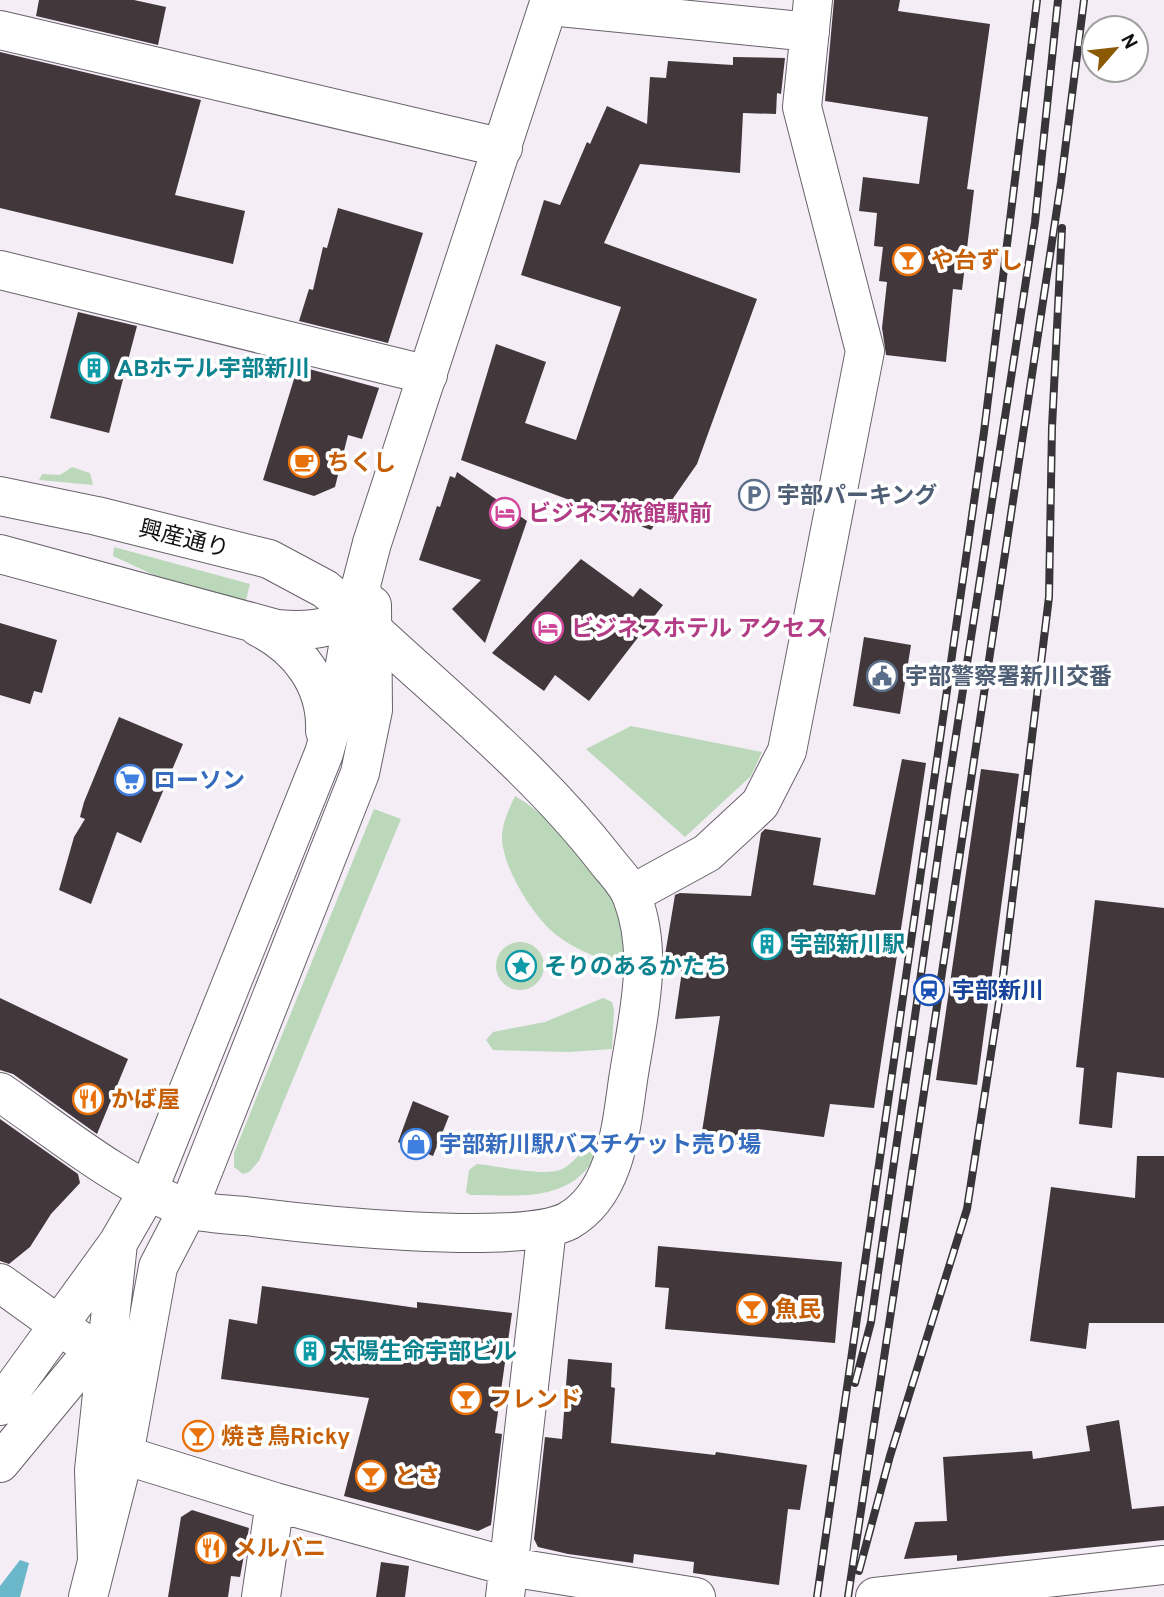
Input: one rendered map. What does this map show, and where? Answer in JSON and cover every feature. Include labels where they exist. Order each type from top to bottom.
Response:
[{"type":"street","points":[[0,1092],[148,1191],[188,1209],[379,1229],[490,1232],[547,1228],[569,1220],[599,1194],[619,1142],[643,990],[641,931],[632,894],[707,853],[760,804],[787,751],[865,351],[802,107],[812,16],[550,3],[372,543],[366,609],[373,698],[369,741],[360,774],[188,1209],[158,1267],[102,1340],[14,1422],[0,1463]]},
{"type":"street","points":[[0,30],[503,148]]},
{"type":"street","points":[[0,270],[428,375]]},
{"type":"street","name":"興産通り","points":[[0,496],[97,516],[269,559],[366,609],[443,696],[529,774],[588,837],[632,894]]},
{"type":"street","points":[[269,559],[303,567],[332,567],[358,556],[372,543]]},
{"type":"street","points":[[0,554],[253,624],[298,631],[337,624],[366,609]]},
{"type":"street","points":[[0,1406],[118,1243],[148,1191],[323,756],[366,609]]},
{"type":"street","points":[[253,624],[281,638],[298,654],[312,675],[321,697],[326,721],[323,756]]},
{"type":"street","points":[[323,756],[342,726],[373,698],[398,687],[411,687],[443,696]]},
{"type":"street","points":[[508,1582],[547,1228]]},
{"type":"street","points":[[97,1560],[94,1470],[102,1340],[118,1243]]},
{"type":"street","points":[[88,1597],[124,1455],[158,1267]]},
{"type":"street","points":[[0,1283],[59,1326],[102,1340]]},
{"type":"street","points":[[124,1455],[275,1502],[508,1582],[696,1597]]},
{"type":"street","points":[[261,1597],[275,1502]]},
{"type":"street","points":[[894,1595],[1164,1565]]},
{"type":"green space","points":[[72,467],[90,473],[93,485],[39,480],[42,474],[60,475]]},
{"type":"green space","points":[[114,547],[250,584],[245,604],[169,582],[113,556]]},
{"type":"green space","points":[[631,726],[762,752],[751,776],[685,837],[586,749]]},
{"type":"green space","points":[[515,796],[565,836],[608,890],[624,928],[626,942],[623,966],[582,950],[559,937],[540,918],[521,891],[507,862],[502,836]]},
{"type":"green space","points":[[374,809],[401,819],[259,1161],[249,1172],[243,1174],[234,1167],[234,1153]]},
{"type":"green space","points":[[520,942],[537,949],[544,966],[537,983],[520,990],[503,983],[496,966],[503,949]]},
{"type":"green space","points":[[603,998],[612,1002],[614,1010],[612,1049],[569,1052],[493,1050],[486,1040],[493,1032],[545,1022]]},
{"type":"green space","points":[[594,1144],[598,1152],[587,1169],[574,1181],[559,1188],[525,1195],[470,1195],[466,1192],[469,1170],[477,1164],[552,1172],[570,1164]]},
{"type":"water","points":[[20,1560],[29,1563],[20,1597],[0,1597],[0,1586]]},
{"type":"building","points":[[39,0],[134,0],[166,7],[158,45],[36,16]]},
{"type":"building","points":[[834,0],[900,0],[898,11],[990,24],[967,189],[974,190],[962,290],[953,289],[946,362],[886,355],[882,328],[887,282],[879,281],[883,247],[874,246],[877,213],[859,211],[863,177],[919,184],[928,117],[825,101]]},
{"type":"building","points":[[0,52],[201,100],[175,195],[245,211],[233,264],[0,208]]},
{"type":"building","points":[[733,57],[785,58],[781,94],[777,93],[776,114],[743,113],[740,173],[640,164],[604,243],[757,299],[697,464],[651,530],[461,460],[496,344],[546,362],[525,423],[576,440],[621,307],[521,275],[544,200],[560,205],[587,142],[590,144],[607,106],[647,124],[650,77],[666,78],[668,61],[733,65]]},
{"type":"building","points":[[338,208],[423,233],[388,343],[299,321],[309,289],[313,290],[323,247],[327,248]]},
{"type":"building","name":"ABホテル宇部新川","points":[[78,312],[137,326],[109,433],[50,418]]},
{"type":"building","points":[[298,366],[379,388],[362,439],[348,435],[335,487],[314,496],[263,480]]},
{"type":"building","points":[[457,472],[527,521],[485,643],[452,609],[481,580],[419,560],[437,506],[440,507],[450,476],[455,478]]},
{"type":"building","points":[[581,559],[633,597],[640,588],[663,605],[589,701],[555,675],[544,691],[492,653]]},
{"type":"building","points":[[0,623],[57,640],[42,693],[34,691],[30,704],[0,695]]},
{"type":"building","name":"宇部警察署新川交番","points":[[864,637],[911,645],[900,714],[853,706]]},
{"type":"building","name":"ローソン","points":[[119,717],[183,744],[141,843],[117,832],[91,904],[59,890],[74,837],[85,819],[80,817],[84,802]]},
{"type":"building","points":[[902,759],[926,763],[874,1108],[830,1104],[824,1137],[757,1129],[755,1147],[701,1138],[720,1016],[675,1019],[682,971],[665,968],[665,955],[675,895],[751,896],[761,833],[765,829],[821,838],[813,885],[875,895]]},
{"type":"building","points":[[981,769],[1019,774],[977,1085],[936,1080]]},
{"type":"building","points":[[1095,900],[1164,908],[1164,1078],[1117,1072],[1112,1128],[1079,1124],[1084,1068],[1076,1067]]},
{"type":"building","points":[[0,998],[128,1059],[97,1134],[13,1074],[0,1070]]},
{"type":"building","points":[[413,1101],[449,1116],[433,1156],[398,1142]]},
{"type":"building","points":[[0,1119],[78,1174],[80,1183],[51,1214],[30,1247],[9,1264],[0,1261]]},
{"type":"building","points":[[1137,1156],[1164,1156],[1164,1323],[1089,1323],[1086,1349],[1030,1341],[1051,1187],[1135,1198]]},
{"type":"building","name":"魚民","points":[[658,1246],[842,1262],[835,1343],[665,1329],[669,1288],[655,1287]]},
{"type":"building","points":[[262,1286],[417,1308],[417,1302],[512,1313],[495,1433],[502,1434],[491,1525],[478,1531],[344,1496],[369,1398],[221,1379],[229,1319],[257,1324]]},
{"type":"building","points":[[568,1359],[612,1363],[611,1387],[615,1388],[611,1443],[715,1455],[716,1452],[807,1465],[800,1510],[788,1509],[779,1585],[693,1573],[694,1562],[634,1554],[633,1563],[538,1547],[534,1539],[545,1437],[562,1439]]},
{"type":"building","points":[[1119,1420],[1132,1509],[1164,1506],[1164,1540],[957,1561],[957,1555],[904,1559],[915,1522],[947,1521],[943,1457],[1032,1451],[1033,1459],[1090,1451],[1086,1426]]},
{"type":"building","name":"メルバニ","points":[[192,1510],[249,1528],[240,1577],[231,1576],[228,1597],[168,1597],[181,1517]]},
{"type":"building","points":[[381,1562],[409,1566],[405,1597],[376,1597]]},
{"type":"railway","points":[[817,1597],[984,432],[1037,0]]},
{"type":"railway","points":[[855,1383],[871,1322],[946,800],[1035,222],[1058,0]]},
{"type":"railway","points":[[848,1597],[1061,182],[1084,0]]},
{"type":"railway","points":[[859,1571],[890,1456],[967,1209],[1003,976],[1049,597],[1052,427],[1062,228]]},
{"type":"place","name":"や台ずし","points":[[908,260]]},
{"type":"place","name":"ABホテル宇部新川","points":[[94,368]]},
{"type":"place","name":"ちくし","points":[[304,462]]},
{"type":"place","name":"宇部パーキング","points":[[754,495]]},
{"type":"place","name":"ビジネス旅館駅前","points":[[505,513]]},
{"type":"place","name":"ビジネスホテル アクセス","points":[[548,628]]},
{"type":"place","name":"宇部警察署新川交番","points":[[882,676]]},
{"type":"place","name":"ローソン","points":[[130,780]]},
{"type":"place","name":"宇部新川駅","points":[[767,944]]},
{"type":"place","name":"そりのあるかたち","points":[[521,966]]},
{"type":"place","name":"宇部新川","points":[[929,990]]},
{"type":"place","name":"かば屋","points":[[88,1099]]},
{"type":"place","name":"宇部新川駅バスチケット売り場","points":[[416,1144]]},
{"type":"place","name":"魚民","points":[[752,1309]]},
{"type":"place","name":"太陽生命宇部ビル","points":[[310,1351]]},
{"type":"place","name":"フレンド","points":[[466,1399]]},
{"type":"place","name":"焼き鳥Ricky","points":[[198,1436]]},
{"type":"place","name":"とさ","points":[[371,1476]]},
{"type":"place","name":"メルバニ","points":[[211,1548]]}]
